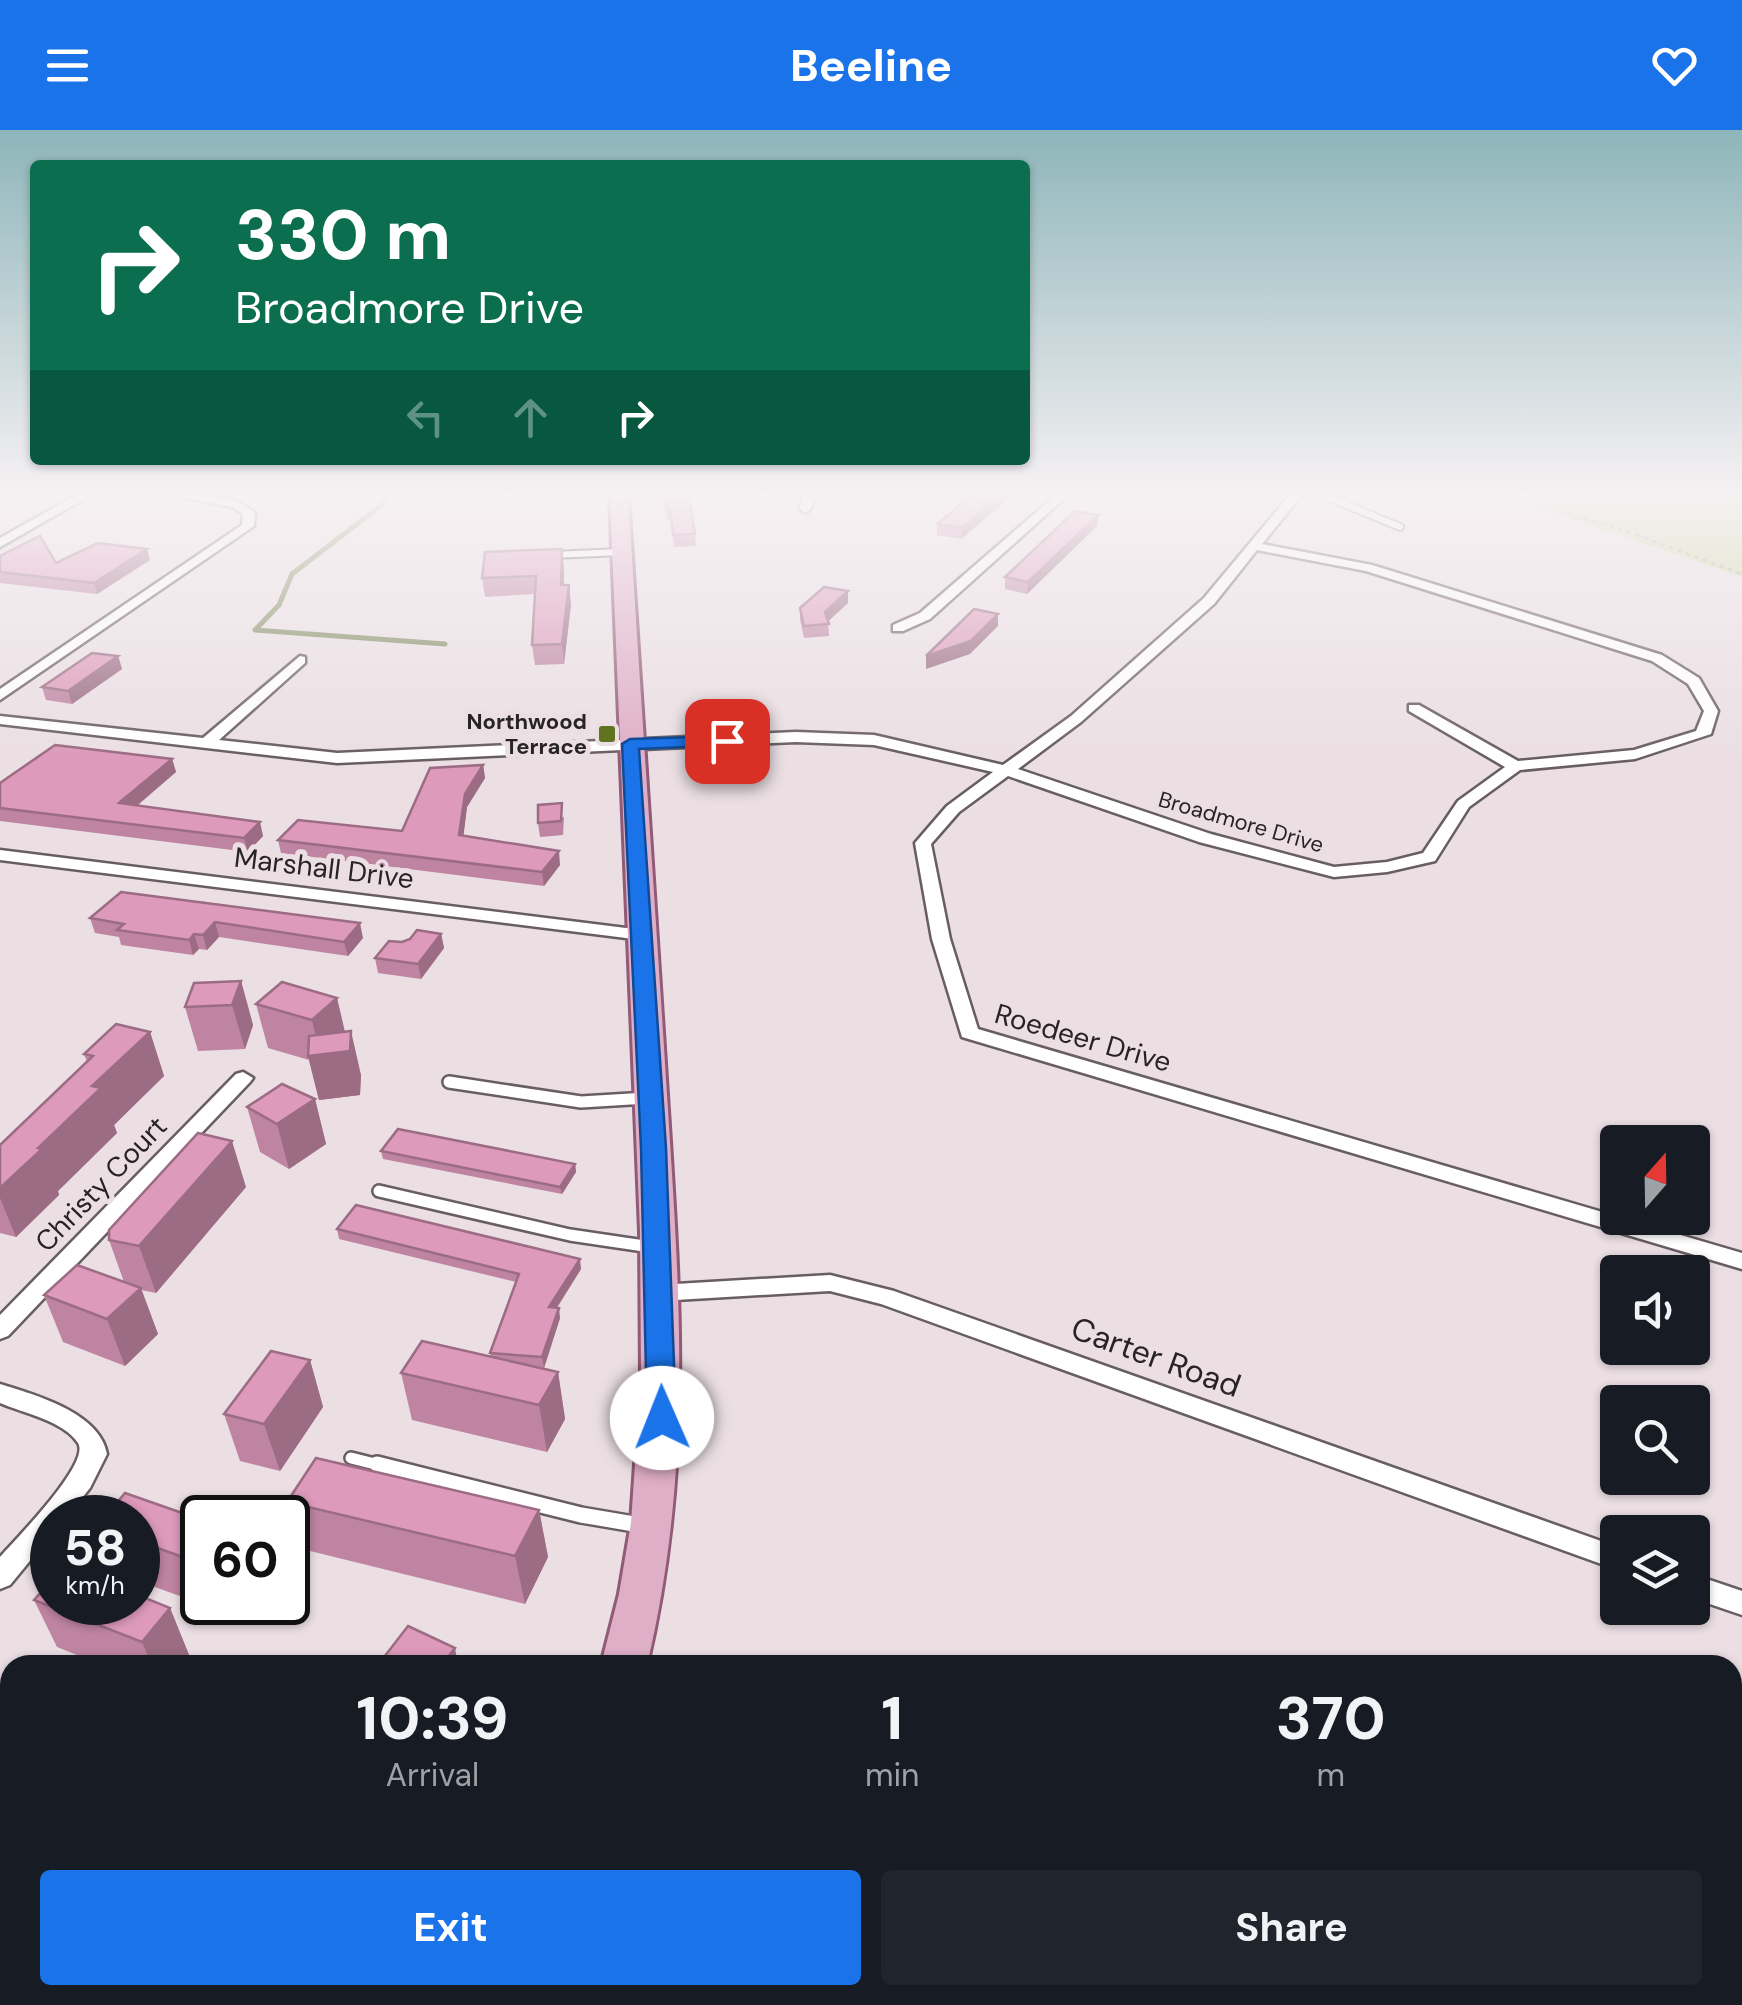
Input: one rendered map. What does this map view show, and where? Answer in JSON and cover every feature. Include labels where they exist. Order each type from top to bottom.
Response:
[{"type":"main road","points":[[623,584],[660,1293],[662,1418],[649,1555],[626,1655]]},
{"type":"street","points":[[0,696],[164,584]]},
{"type":"street","points":[[898,628],[925,616],[962,584]]},
{"type":"street","name":"Roedeer Drive","points":[[1224,584],[1076,719],[953,809],[923,844],[941,940],[970,1033],[1742,1261]]},
{"type":"street","name":"Broadmore Drive","points":[[630,744],[796,738],[874,740],[1005,770],[1205,838],[1334,872],[1387,867],[1429,857],[1451,817],[1472,796],[1499,784],[1516,766],[1635,754],[1703,734],[1711,711],[1694,681],[1657,658],[1418,584]]},
{"type":"street","points":[[204,746],[300,660]]},
{"type":"street","points":[[1414,708],[1516,766]]},
{"type":"street","points":[[0,720],[204,746],[351,758],[630,744]]},
{"type":"street","name":"Marshall Drive","points":[[0,855],[642,936]]},
{"type":"street","name":"Christy Court","points":[[0,1330],[243,1078]]},
{"type":"street","name":"Carter Road","points":[[660,1293],[830,1283],[886,1297],[1600,1553]]},
{"type":"street","points":[[0,1394],[75,1424],[92,1441],[94,1454],[81,1481],[0,1577]]},
{"type":"street","points":[[1710,1592],[1742,1603]]},
{"type":"lane","points":[[450,1082],[581,1102],[650,1098]]},
{"type":"lane","points":[[380,1190],[570,1234],[657,1248]]},
{"type":"lane","points":[[351,1458],[580,1515],[651,1526]]},
{"type":"building","points":[[536,584],[569,585],[562,644],[532,645]]},
{"type":"building","points":[[824,587],[848,591],[825,612],[829,624],[804,626],[800,608]]},
{"type":"building","points":[[974,609],[998,614],[971,641],[926,656]]},
{"type":"building","points":[[92,653],[118,656],[68,691],[42,687]]},
{"type":"building","points":[[55,745],[172,759],[119,803],[260,822],[244,838],[0,808],[0,783]]},
{"type":"building","points":[[483,765],[465,794],[459,835],[559,851],[542,872],[278,840],[298,820],[402,831],[430,768]]},
{"type":"building","points":[[562,803],[561,821],[538,823],[538,805]]},
{"type":"building","points":[[121,892],[360,923],[344,942],[215,922],[203,935],[194,934],[189,940],[117,930],[124,924],[90,918]]},
{"type":"building","points":[[417,930],[441,934],[418,964],[375,958],[389,941],[410,939]]},
{"type":"building","points":[[241,981],[232,1005],[185,1007],[194,983]]},
{"type":"building","points":[[282,982],[337,998],[312,1020],[256,1004]]},
{"type":"building","points":[[116,1024],[150,1032],[92,1086],[101,1088],[0,1188],[0,1145],[93,1056],[84,1054]]},
{"type":"building","points":[[351,1031],[350,1051],[308,1056],[309,1036]]},
{"type":"building","points":[[282,1084],[315,1099],[277,1124],[247,1107]]},
{"type":"building","points":[[398,1129],[575,1164],[560,1187],[381,1151]]},
{"type":"building","points":[[198,1133],[232,1141],[139,1246],[109,1240],[109,1230]]},
{"type":"building","points":[[356,1205],[580,1259],[549,1307],[559,1308],[542,1357],[490,1353],[519,1274],[337,1229]]},
{"type":"building","points":[[77,1265],[141,1288],[107,1319],[44,1295]]},
{"type":"building","points":[[422,1341],[558,1372],[539,1405],[401,1373]]},
{"type":"building","points":[[271,1351],[310,1360],[264,1424],[224,1414]]},
{"type":"building","points":[[316,1458],[539,1510],[515,1556],[310,1507],[310,1495],[292,1495]]},
{"type":"building","points":[[160,1505],[180,1512],[180,1556],[160,1549]]},
{"type":"building","points":[[160,1604],[170,1608],[160,1620]]},
{"type":"building","points":[[98,1625],[156,1625],[142,1642]]},
{"type":"building","points":[[408,1626],[455,1648],[450,1655],[386,1655]]},
{"type":"waterway","points":[[288,584],[279,605],[255,630],[445,644]]},
{"type":"place","name":"Northwood Terrace","points":[[607,734]]},
{"type":"route","points":[[662,1418],[654,1148],[630,744],[727,741]]}]
